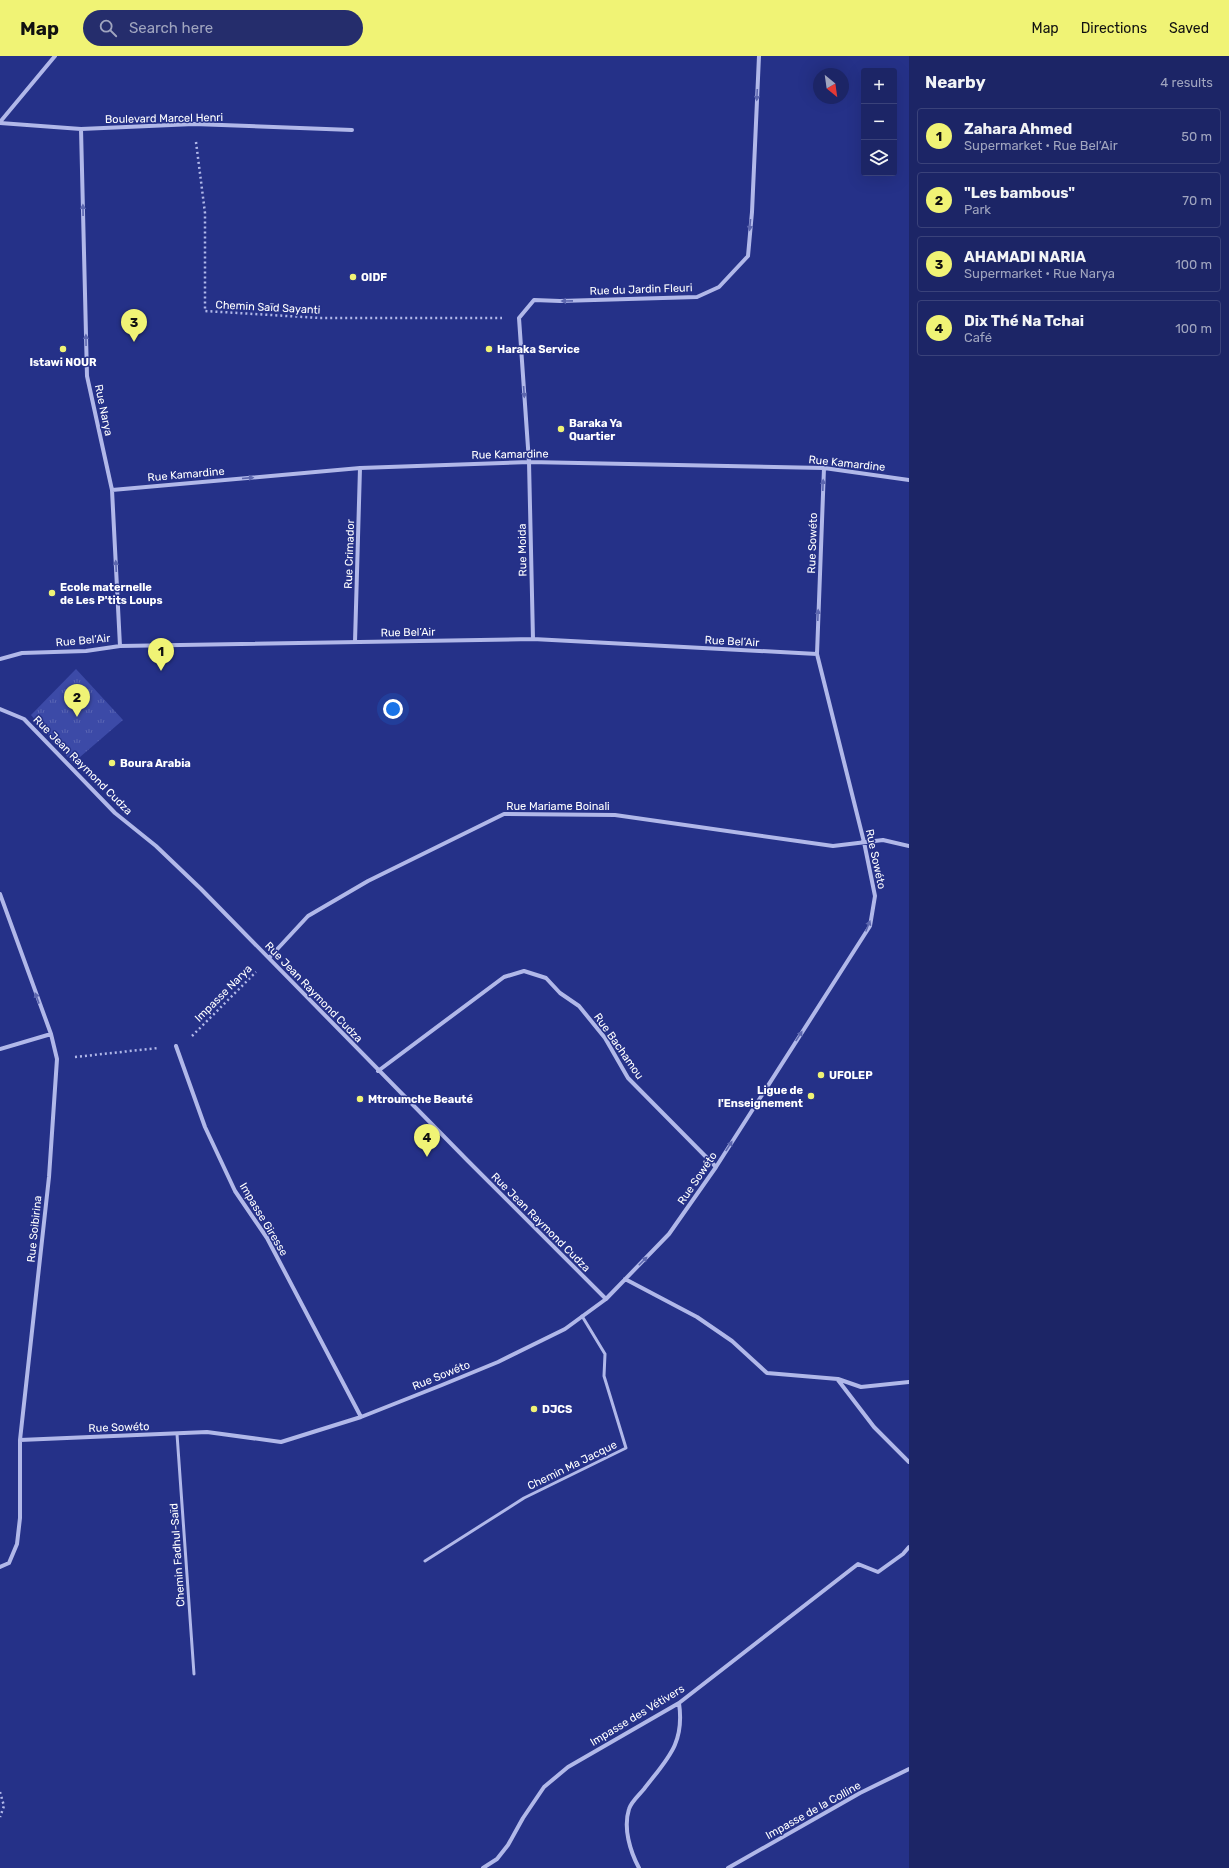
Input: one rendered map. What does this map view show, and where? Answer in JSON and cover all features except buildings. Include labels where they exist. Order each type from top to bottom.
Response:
[{"type":"street","points":[[0,123],[55,56]]},
{"type":"street","name":"Rue du Jardin Fleuri","points":[[519,318],[534,300],[560,301],[697,297],[719,287],[748,256],[752,212],[759,56]]},
{"type":"street","name":"Boulevard Marcel Henri","points":[[0,123],[81,129],[194,124],[352,130]]},
{"type":"street","name":"Rue Narya","points":[[81,129],[87,376],[112,490],[120,646]]},
{"type":"street","points":[[519,318],[529,462]]},
{"type":"street","name":"Rue Kamardine","points":[[112,490],[360,468],[529,462],[824,468],[909,480]]},
{"type":"street","name":"Rue Moida","points":[[529,462],[533,639]]},
{"type":"street","name":"Rue Crimador","points":[[355,642],[360,468]]},
{"type":"street","name":"Rue Sowéto","points":[[20,1440],[207,1432],[281,1442],[361,1417],[498,1362],[565,1329],[606,1299],[669,1234],[716,1167],[870,926],[875,896],[864,842],[816,654],[824,468]]},
{"type":"street","name":"Rue Bel’Air","points":[[0,659],[22,653],[86,651],[120,646],[533,639],[816,654]]},
{"type":"street","name":"Rue Jean Raymond Cudza","points":[[0,709],[24,719],[115,813],[156,846],[201,889],[378,1071],[606,1299]]},
{"type":"street","name":"Rue Mariame Boinali","points":[[269,958],[308,916],[368,881],[504,814],[614,815],[833,846],[883,840],[909,846]]},
{"type":"street","name":"Rue Soibirina","points":[[0,894],[51,1034],[57,1059],[49,1177],[20,1440],[20,1518],[17,1544],[9,1564],[0,1567]]},
{"type":"street","name":"Rue Bachamou","points":[[378,1071],[504,977],[524,972],[546,978],[560,993],[579,1006],[605,1038],[628,1078],[716,1167]]},
{"type":"street","points":[[0,1048],[51,1034]]},
{"type":"street","name":"Impasse Giresse","points":[[176,1046],[205,1127],[236,1191],[267,1238],[361,1417]]},
{"type":"street","points":[[625,1279],[697,1317],[732,1341],[767,1373],[838,1379],[861,1387],[909,1382]]},
{"type":"street","points":[[838,1379],[874,1427],[909,1462]]},
{"type":"street","name":"Impasse des Vétivers","points":[[483,1868],[497,1859],[508,1845],[523,1818],[544,1787],[568,1767],[679,1703],[858,1564],[878,1572],[909,1548]]},
{"type":"street","points":[[639,1868],[631,1850],[626,1822],[629,1807],[666,1760],[679,1738],[681,1720],[679,1703]]},
{"type":"street","name":"Impasse de la Colline","points":[[728,1868],[860,1793],[909,1769]]},
{"type":"lane","name":"Chemin Ma Jacque","points":[[425,1561],[524,1498],[626,1448],[604,1376],[605,1354],[582,1316]]},
{"type":"lane","name":"Chemin Fadhul-Saïd","points":[[177,1434],[194,1674]]},
{"type":"path","name":"Chemin Saïd Sayanti","points":[[194,124],[205,213],[205,311],[320,318],[519,318]]},
{"type":"path","name":"Impasse Narya","points":[[176,1046],[188,1040],[269,958]]},
{"type":"path","points":[[57,1059],[176,1046]]},
{"type":"path","points":[[0,1792],[4,1806],[0,1817]]},
{"type":"green space","points":[[76,669],[123,720],[73,763],[31,715]]},
{"type":"place","name":"OIDF","points":[[353,277]]},
{"type":"place","name":"AHAMADI NARIA","points":[[134,342]]},
{"type":"place","name":"Istawi NOUR","points":[[63,349]]},
{"type":"place","name":"Haraka Service","points":[[489,349]]},
{"type":"place","name":"Baraka Ya Quartier","points":[[561,429]]},
{"type":"place","name":"Ecole maternelle de Les P'tits Loups","points":[[52,593]]},
{"type":"place","name":"Zahara Ahmed","points":[[161,671]]},
{"type":"place","name":"\"Les bambous\"","points":[[77,717]]},
{"type":"place","name":"Boura Arabia","points":[[112,763]]},
{"type":"place","name":"UFOLEP","points":[[821,1075]]},
{"type":"place","name":"Ligue de l'Enseignement","points":[[811,1096]]},
{"type":"place","name":"Mtroumche Beauté","points":[[360,1099]]},
{"type":"place","name":"Dix Thé Na Tchai","points":[[427,1157]]},
{"type":"place","name":"DJCS","points":[[534,1409]]}]
